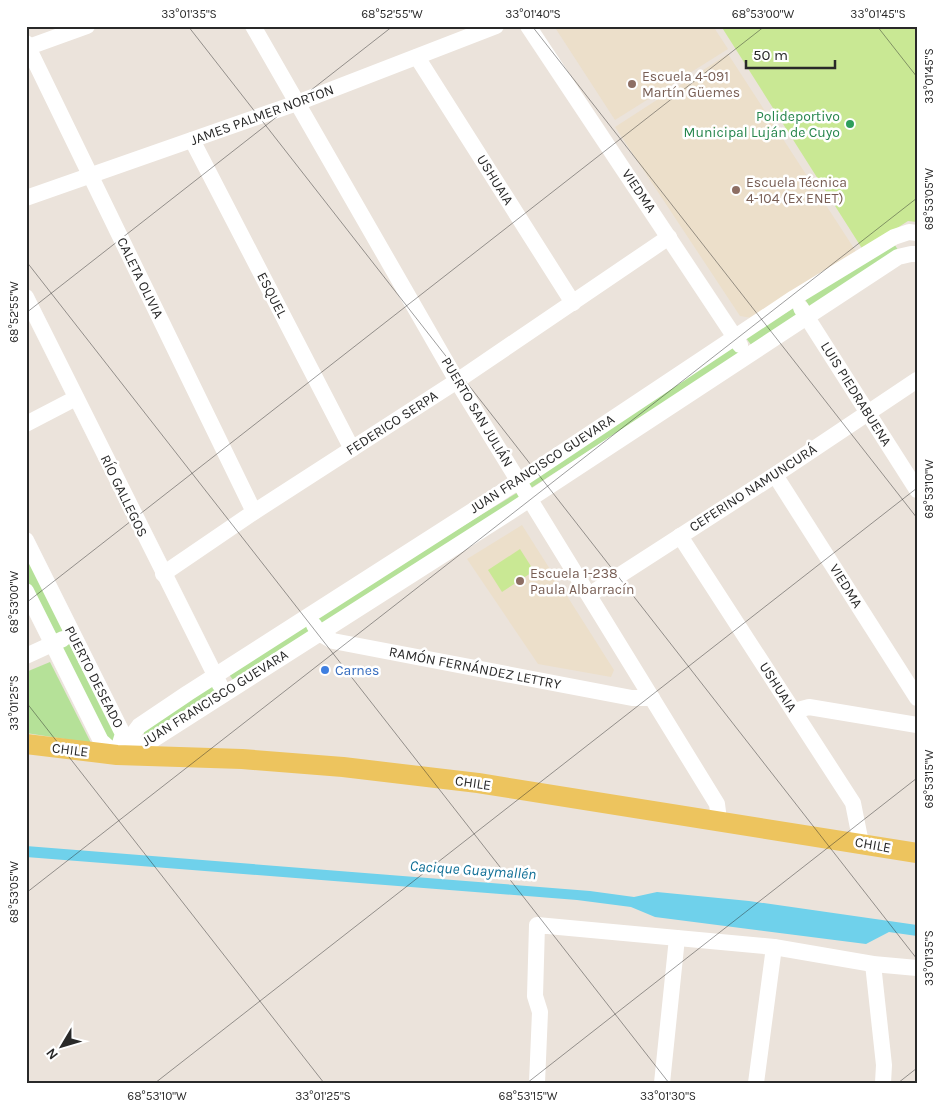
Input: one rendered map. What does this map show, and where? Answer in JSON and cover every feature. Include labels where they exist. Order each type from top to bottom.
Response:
[{"type":"main road","name":"CHILE","points":[[26,744],[117,754],[242,759],[343,767],[478,783],[917,853]]},
{"type":"street","points":[[27,46],[87,26]]},
{"type":"street","name":"PUERTO SAN JULIÁN","points":[[253,26],[457,381],[717,804],[719,820]]},
{"type":"street","name":"JAMES PALMER NORTON","points":[[26,198],[297,103],[496,26]]},
{"type":"street","name":"VIEDMA","points":[[528,26],[748,356]]},
{"type":"street","name":"CALETA OLIVIA","points":[[27,46],[254,512]]},
{"type":"street","name":"USHUAIA","points":[[417,57],[572,303]]},
{"type":"street","name":"ESQUEL","points":[[192,140],[352,449]]},
{"type":"street","points":[[913,232],[914,254]]},
{"type":"street","name":"JUAN FRANCISCO GUEVARA","points":[[117,754],[139,726],[518,481],[794,298],[894,236],[913,232]]},
{"type":"street","name":"FEDERICO SERPA","points":[[163,574],[254,512],[457,381],[669,237]]},
{"type":"street","name":"JUAN FRANCISCO GUEVARA","points":[[117,754],[148,742],[530,499],[898,257],[914,254]]},
{"type":"street","name":"RÍO GALLEGOS","points":[[26,296],[224,694]]},
{"type":"street","name":"LUIS PIEDRABUENA","points":[[794,298],[917,490]]},
{"type":"street","name":"CEFERINO NAMUNCURÁ","points":[[589,595],[775,475],[917,380]]},
{"type":"street","points":[[26,424],[76,398]]},
{"type":"street","name":"VIEDMA","points":[[775,475],[917,698]]},
{"type":"street","name":"USHUAIA","points":[[680,536],[853,803],[861,843]]},
{"type":"street","name":"PUERTO DESEADO","points":[[26,540],[123,734],[117,754],[102,741],[26,591]]},
{"type":"street","points":[[308,616],[319,633]]},
{"type":"street","name":"RAMÓN FERNÁNDEZ LETTRY","points":[[319,633],[333,641],[632,698],[652,698]]},
{"type":"street","points":[[26,656],[73,634]]},
{"type":"street","points":[[794,711],[809,707],[917,725]]},
{"type":"street","points":[[537,1083],[540,1012],[535,996],[538,925],[774,947],[873,964],[917,968]]},
{"type":"street","points":[[662,1083],[677,938]]},
{"type":"street","points":[[756,1083],[774,947]]},
{"type":"street","points":[[873,964],[884,1066],[883,1083]]},
{"type":"shaded area","name":"Escuela 4-091 Martín Güemes","points":[[554,26],[713,26],[728,49],[615,120]]},
{"type":"shaded area","name":"Escuela Técnica 4-104 (Ex ENET)","points":[[728,54],[857,253],[752,318],[740,316],[615,127]]},
{"type":"shaded area","name":"Escuela 1-238 Paula Albarracín","points":[[522,525],[614,670],[611,677],[538,664],[467,559]]},
{"type":"green space","name":"Polideportivo Municipal Luján de Cuyo","points":[[721,26],[917,26],[917,222],[908,221],[863,250]]},
{"type":"green space","points":[[893,242],[898,250],[810,308],[805,299]]},
{"type":"green space","points":[[793,308],[799,316],[752,346],[746,338]]},
{"type":"green space","points":[[735,345],[741,353],[528,490],[522,482]]},
{"type":"green space","points":[[520,491],[527,499],[325,629],[316,616]]},
{"type":"green space","points":[[26,540],[123,734],[117,755],[26,591]]},
{"type":"green space","points":[[520,549],[534,571],[502,592],[488,570]]},
{"type":"green space","points":[[307,620],[317,634],[237,685],[227,672]]},
{"type":"green space","points":[[50,662],[91,743],[26,733],[26,672]]},
{"type":"green space","points":[[216,680],[223,690],[147,739],[142,730]]},
{"type":"water","points":[[26,846],[590,891],[634,897],[657,892],[749,901],[917,925],[917,936],[889,932],[866,944],[655,917],[631,907],[577,900],[26,857]]},
{"type":"place","name":"Escuela 4-091 Martín Güemes","points":[[632,84]]},
{"type":"place","name":"Polideportivo Municipal Luján de Cuyo","points":[[850,124]]},
{"type":"place","name":"Escuela Técnica 4-104 (Ex ENET)","points":[[736,190]]},
{"type":"place","name":"Escuela 1-238 Paula Albarracín","points":[[520,581]]},
{"type":"place","name":"Carnes","points":[[325,670]]},
{"type":"water label","name":"Cacique Guaymallén","points":[[473,870]]}]
